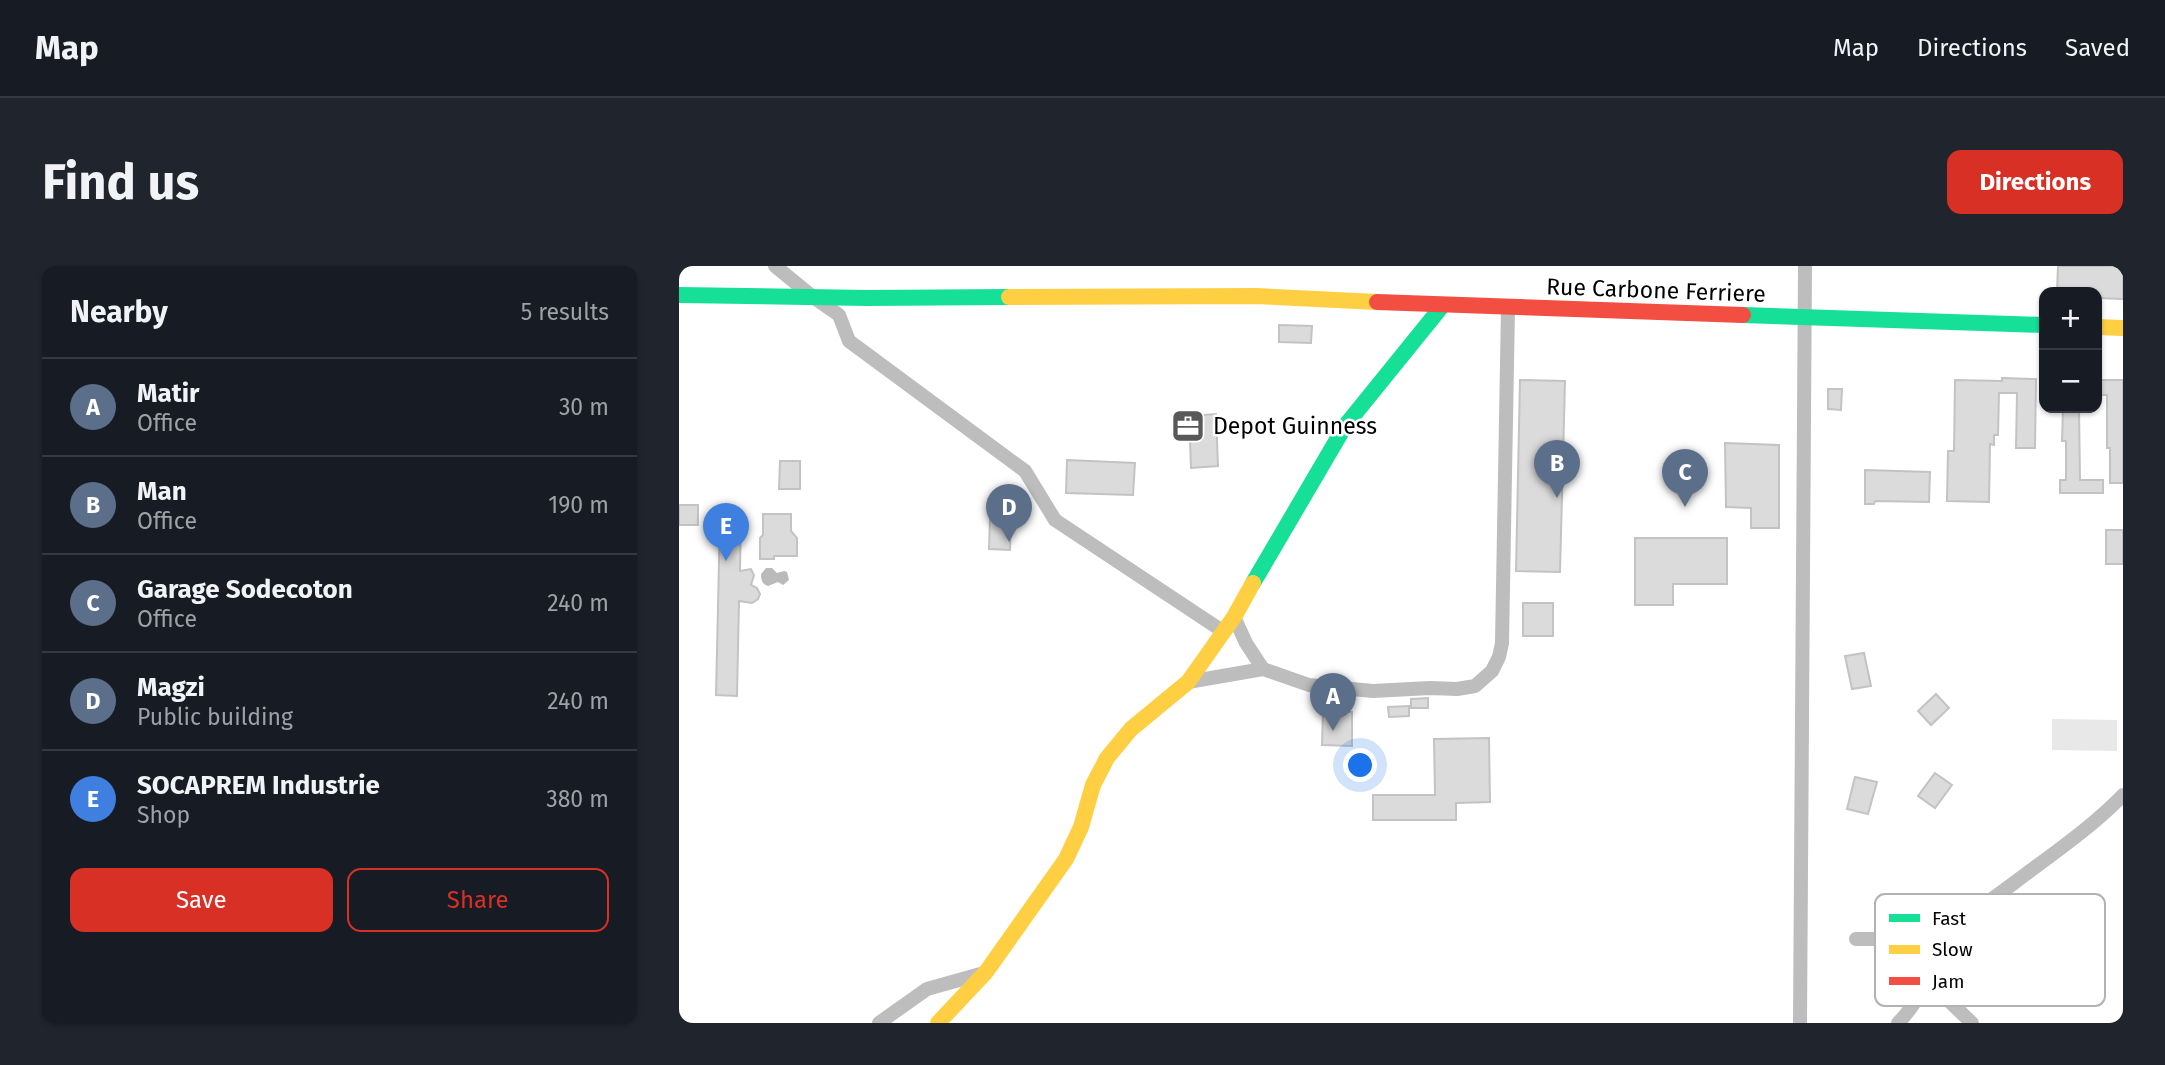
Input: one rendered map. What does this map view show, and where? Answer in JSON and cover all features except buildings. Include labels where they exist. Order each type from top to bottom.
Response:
[{"type":"street","points":[[775,266],[839,315],[849,341],[1025,471],[1055,520],[1224,632]]},
{"type":"street","points":[[1800,1023],[1805,266]]},
{"type":"street","name":"Rue Carbone Ferriere","points":[[679,295],[1256,296],[1508,308],[2039,325]]},
{"type":"street","points":[[938,1023],[986,972],[1066,859],[1081,827],[1093,785],[1107,758],[1131,729],[1188,682],[1234,617],[1345,426],[1443,305]]},
{"type":"street","points":[[1188,682],[1263,669],[1309,685],[1373,691],[1457,689],[1475,686],[1492,671],[1502,643],[1508,308]]},
{"type":"street","points":[[2102,327],[2123,328]]},
{"type":"street","points":[[1234,617],[1246,643],[1263,669]]},
{"type":"street","points":[[1998,894],[2102,817],[2123,795]]},
{"type":"street","points":[[1857,939],[1875,939]]},
{"type":"street","points":[[880,1023],[927,989],[986,972]]},
{"type":"street","points":[[1898,1023],[1911,1006]]},
{"type":"street","points":[[1954,1006],[1972,1023]]},
{"type":"shaded area","points":[[766,568],[772,568],[777,573],[787,572],[789,580],[783,585],[778,582],[766,585],[762,582],[761,574]]},
{"type":"shaded area","points":[[2052,719],[2117,720],[2117,751],[2052,750]]},
{"type":"traffic: fast","points":[[679,295],[1009,297]]},
{"type":"traffic: fast","points":[[1253,583],[1345,426],[1443,305]]},
{"type":"traffic: fast","points":[[1743,315],[2039,325]]},
{"type":"traffic: slow","points":[[1009,297],[1256,296],[1377,302]]},
{"type":"traffic: slow","points":[[2102,327],[2123,328]]},
{"type":"traffic: slow","points":[[938,1023],[986,972],[1066,859],[1081,827],[1093,785],[1107,758],[1131,729],[1188,682],[1234,617],[1253,583]]},
{"type":"traffic: jam","points":[[1377,302],[1743,315]]},
{"type":"place","name":"Depot Guinness","points":[[1188,426]]},
{"type":"place","name":"Man","points":[[1557,498]]},
{"type":"place","name":"Garage Sodecoton","points":[[1685,507]]},
{"type":"place","name":"Magzi","points":[[1009,542]]},
{"type":"place","name":"SOCAPREM Industrie","points":[[726,561]]},
{"type":"place","name":"Matir","points":[[1333,731]]}]
